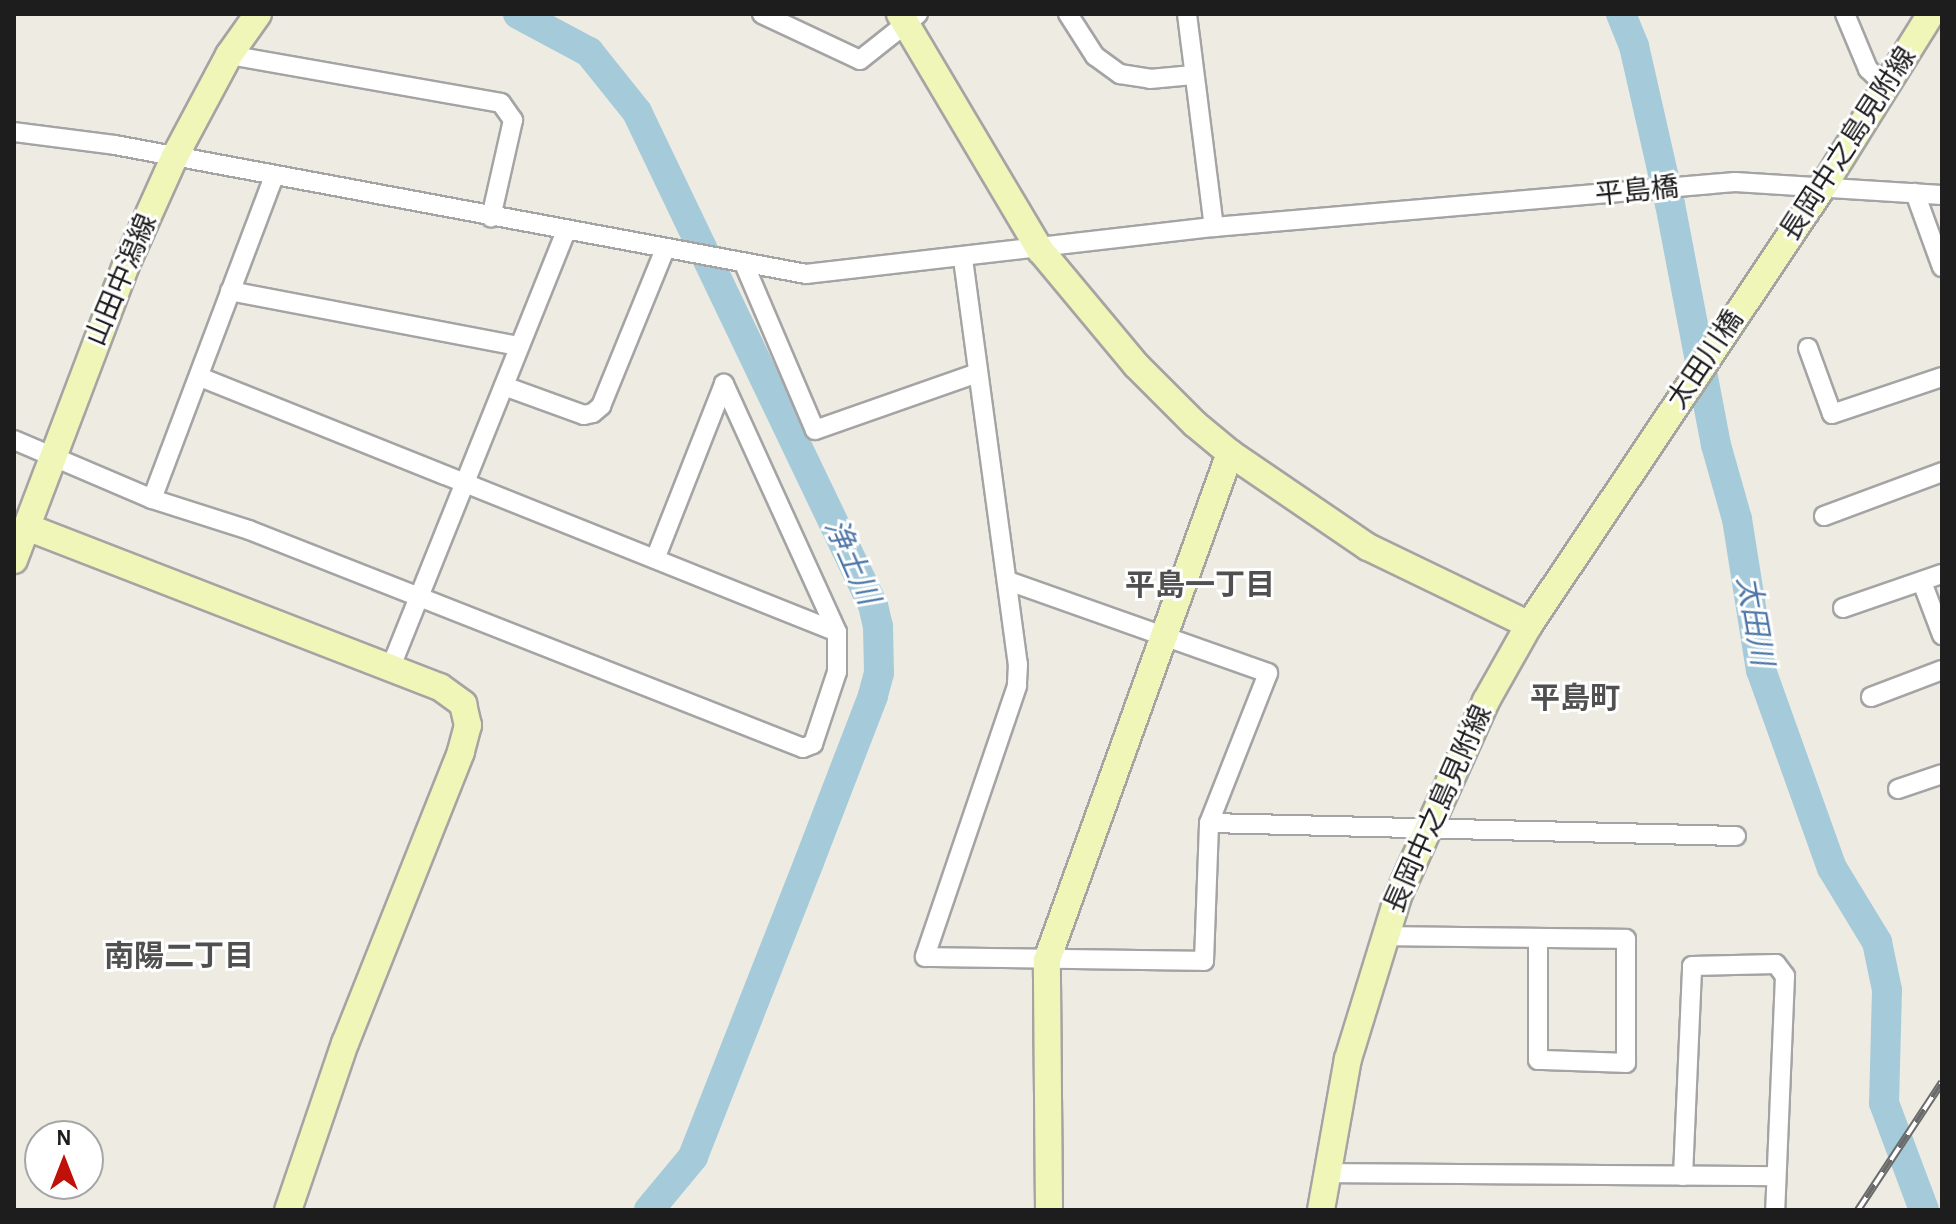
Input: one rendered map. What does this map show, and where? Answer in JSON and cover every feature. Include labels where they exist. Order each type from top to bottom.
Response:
[{"type":"street","points":[[762,14],[860,60],[908,17],[1041,251],[1136,365],[1230,453],[1407,570],[1529,625]]},
{"type":"street","points":[[1068,14],[1095,56],[1120,74],[1150,79],[1193,75]]},
{"type":"street","points":[[1187,14],[1214,227]]},
{"type":"street","points":[[1845,14],[1868,69],[1888,88]]},
{"type":"street","name":"長岡中之島見附線","points":[[1765,274],[1888,88],[1931,14]]},
{"type":"street","name":"山田中潟線","points":[[14,560],[53,455],[174,158],[229,55],[255,15]]},
{"type":"street","points":[[229,55],[501,103],[513,120],[491,218]]},
{"type":"street","name":"平島橋","points":[[14,132],[174,158],[745,266],[806,274],[1041,251],[1214,227],[1549,201],[1725,183],[1824,185],[1942,195]]},
{"type":"street","points":[[152,499],[273,178]]},
{"type":"street","points":[[1915,193],[1942,267]]},
{"type":"street","points":[[390,669],[566,231]]},
{"type":"street","points":[[504,386],[584,415],[593,413],[601,406],[670,250]]},
{"type":"street","points":[[963,259],[975,374],[1008,581],[1017,686],[925,957],[1204,961],[1209,823],[1268,673],[1008,581]]},
{"type":"street","points":[[745,266],[815,430],[975,374]]},
{"type":"street","name":"太田川橋","points":[[1647,446],[1765,274]]},
{"type":"street","points":[[230,291],[518,346]]},
{"type":"street","points":[[1808,348],[1832,414],[1941,381]]},
{"type":"street","points":[[200,377],[837,632]]},
{"type":"street","points":[[14,440],[152,499],[249,530],[418,600],[803,748],[820,735],[840,651],[837,632],[724,384],[655,559]]},
{"type":"street","name":"長岡中之島見附線","points":[[1321,1210],[1325,1173],[1348,1059],[1385,936],[1423,832],[1529,625],[1647,446]]},
{"type":"street","points":[[1049,1210],[1047,960],[1230,453]]},
{"type":"street","points":[[1824,516],[1942,472]]},
{"type":"street","points":[[27,527],[453,694],[463,704],[468,725],[345,1043],[288,1210]]},
{"type":"street","points":[[1843,608],[1942,574]]},
{"type":"street","points":[[1922,582],[1942,635]]},
{"type":"street","points":[[1871,697],[1942,670]]},
{"type":"street","points":[[1898,789],[1942,774]]},
{"type":"street","points":[[1209,823],[1423,832],[1736,836]]},
{"type":"street","points":[[1385,936],[1626,939],[1626,1063],[1538,1060],[1538,938]]},
{"type":"street","points":[[1683,1176],[1692,966],[1776,964],[1785,976],[1775,1210]]},
{"type":"street","points":[[1325,1173],[1775,1176]]},
{"type":"waterway","name":"浄土川","points":[[518,14],[589,52],[637,112],[873,605],[878,626],[879,673],[873,696],[809,862],[693,1157],[649,1210]]},
{"type":"waterway","name":"太田川","points":[[1621,14],[1634,46],[1670,204],[1716,445],[1737,519],[1761,670],[1832,868],[1877,942],[1887,990],[1884,1103],[1924,1210]]},
{"type":"railway","points":[[1858,1210],[1942,1082]]},
{"type":"district","name":"平島一丁目","points":[[1200,586]]},
{"type":"district","name":"平島町","points":[[1575,699]]},
{"type":"district","name":"南陽二丁目","points":[[179,957]]}]
